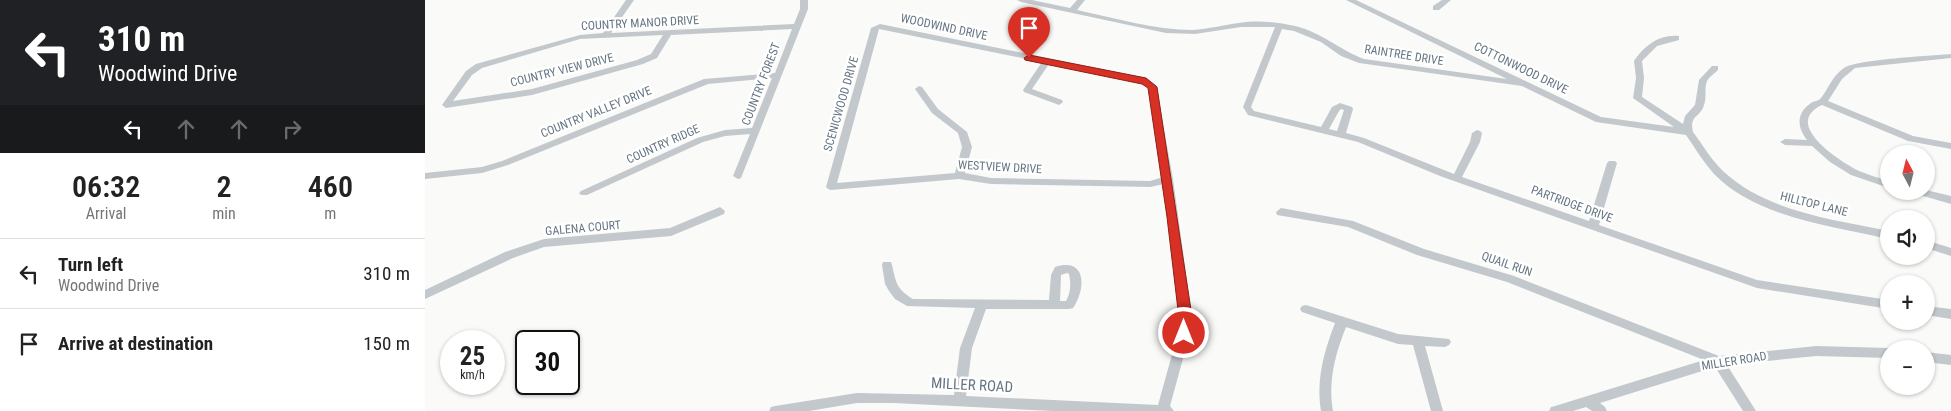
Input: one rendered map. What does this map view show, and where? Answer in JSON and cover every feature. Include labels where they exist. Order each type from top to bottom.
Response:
[{"type":"street","points":[[606,35],[630,0]]},
{"type":"street","name":"COUNTRY FOREST","points":[[738,176],[804,9],[804,0]]},
{"type":"street","name":"RAINTREE DRIVE","points":[[1021,0],[1165,31],[1195,32],[1241,25],[1279,26],[1296,29],[1324,40],[1344,54],[1362,61],[1524,84]]},
{"type":"street","points":[[1072,11],[1081,0]]},
{"type":"street","name":"COTTONWOOD DRIVE","points":[[1350,0],[1599,120],[1689,132]]},
{"type":"street","points":[[1436,8],[1447,0]]},
{"type":"street","name":"COUNTRY MANOR DRIVE","points":[[446,105],[469,73],[486,62],[580,37],[797,26]]},
{"type":"street","name":"WOODWIND DRIVE","points":[[875,28],[881,26],[1047,62],[1146,81],[1153,87],[1168,179]]},
{"type":"street","name":"PARTRIDGE DRIVE","points":[[1279,26],[1247,106],[1251,113],[1341,134],[1457,178],[1757,284],[1880,303]]},
{"type":"street","name":"SCENICWOOD DRIVE","points":[[831,187],[875,28]]},
{"type":"street","name":"COUNTRY VIEW DRIVE","points":[[446,105],[531,92],[640,62],[653,56],[669,32]]},
{"type":"street","points":[[1676,38],[1649,45],[1638,60],[1640,78],[1637,98],[1689,132]]},
{"type":"street","points":[[1823,102],[1842,71],[1853,66],[1951,56]]},
{"type":"street","points":[[1047,62],[1027,90],[1059,102]]},
{"type":"street","points":[[1689,132],[1688,118],[1697,112],[1701,103],[1703,80],[1715,68]]},
{"type":"street","name":"COUNTRY VALLEY DRIVE","points":[[425,176],[482,170],[707,81],[778,75]]},
{"type":"street","points":[[919,89],[935,111],[963,132],[967,147],[959,176]]},
{"type":"street","points":[[1880,181],[1862,176],[1846,168],[1814,143],[1803,125],[1804,115],[1819,102],[1823,102],[1911,139],[1951,146]]},
{"type":"street","points":[[1325,129],[1335,109],[1340,106],[1347,108],[1349,109],[1341,134]]},
{"type":"street","name":"COUNTRY RIDGE","points":[[584,193],[700,140],[725,133],[756,131]]},
{"type":"street","name":"HILLTOP LANE","points":[[1689,132],[1718,172],[1749,195],[1778,208],[1880,233]]},
{"type":"street","points":[[1457,178],[1475,142],[1477,133]]},
{"type":"street","points":[[1785,142],[1814,143]]},
{"type":"street","points":[[1593,226],[1611,163]]},
{"type":"street","name":"WESTVIEW DRIVE","points":[[831,187],[959,176],[991,181],[1150,184],[1168,179]]},
{"type":"street","points":[[1166,411],[1184,333],[1185,310],[1168,179]]},
{"type":"street","points":[[1935,196],[1951,200]]},
{"type":"street","name":"GALENA COURT","points":[[425,295],[509,254],[544,243],[671,232],[720,211]]},
{"type":"street","name":"QUAIL RUN","points":[[1281,212],[1326,218],[1368,230],[1421,252],[1509,279],[1718,361]]},
{"type":"street","points":[[1935,247],[1951,252]]},
{"type":"street","points":[[887,265],[896,296],[911,303],[1054,305]]},
{"type":"street","points":[[959,400],[966,348],[982,304]]},
{"type":"street","points":[[1306,309],[1398,339],[1445,342]]},
{"type":"street","points":[[1935,311],[1951,314]]},
{"type":"street","points":[[1327,411],[1323,393],[1325,372],[1342,321]]},
{"type":"street","points":[[1418,341],[1437,411]]},
{"type":"street","name":"MILLER ROAD","points":[[1555,411],[1718,361],[1816,351],[1880,353]]},
{"type":"street","points":[[1935,358],[1951,360]]},
{"type":"street","points":[[1718,361],[1749,411]]},
{"type":"street","name":"MILLER ROAD","points":[[775,411],[857,398],[959,400],[1166,411]]},
{"type":"street","points":[[1588,401],[1601,411]]},
{"type":"route","points":[[1029,58],[1146,81],[1153,87],[1168,179],[1185,310],[1184,333]]}]
